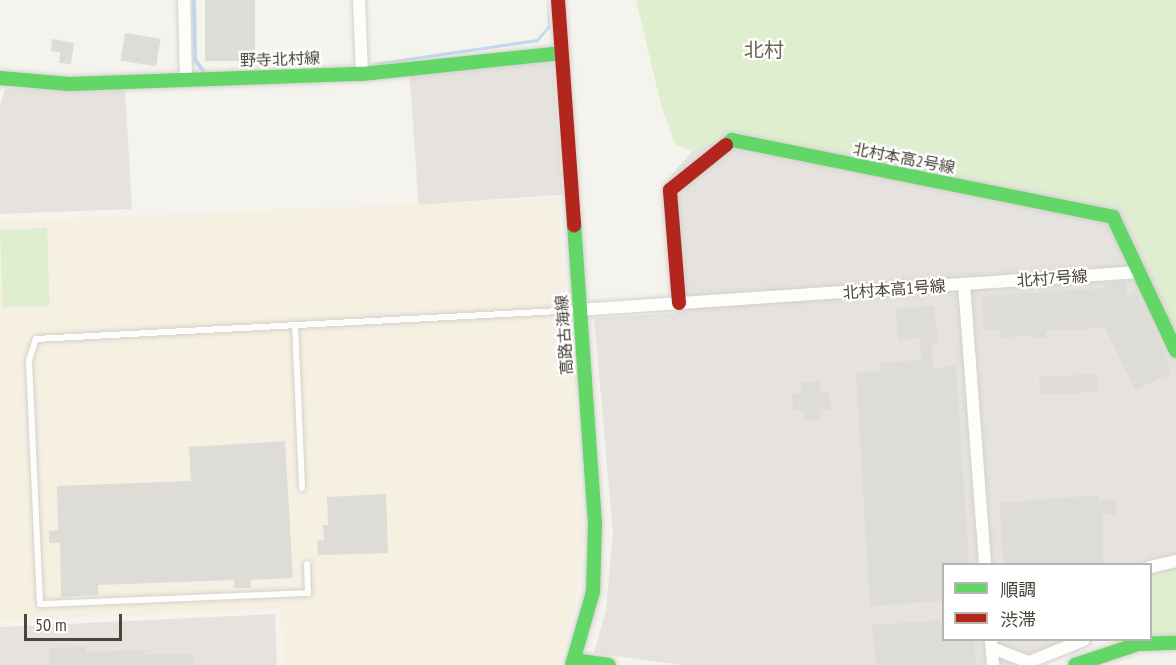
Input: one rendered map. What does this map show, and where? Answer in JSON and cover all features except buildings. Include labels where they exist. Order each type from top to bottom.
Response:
[{"type":"street","points":[[184,0],[186,78]]},
{"type":"street","points":[[359,0],[362,74]]},
{"type":"street","name":"高路古海線","points":[[558,0],[578,310],[595,524],[593,592],[573,662]]},
{"type":"street","name":"野寺北村線","points":[[0,78],[69,84],[186,78],[362,74],[561,53]]},
{"type":"street","name":"北村本高2号線","points":[[679,303],[670,190],[732,140],[1113,217],[1176,351]]},
{"type":"street","name":"北村7号線","points":[[964,284],[1139,272]]},
{"type":"street","name":"北村本高1号線","points":[[578,310],[964,284],[985,563]]},
{"type":"street","points":[[1152,567],[1176,561]]},
{"type":"street","points":[[991,644],[1029,662],[1079,641]]},
{"type":"street","points":[[1075,665],[1138,644],[1176,643]]},
{"type":"street","points":[[991,644],[993,665]]},
{"type":"street","points":[[573,662],[609,665]]},
{"type":"lane","points":[[308,564],[308,594],[40,604],[29,360],[36,339],[578,310]]},
{"type":"lane","points":[[295,325],[302,488]]},
{"type":"shaded area","points":[[553,62],[562,195],[419,205],[409,72]]},
{"type":"shaded area","points":[[5,89],[125,89],[132,209],[0,214],[0,107]]},
{"type":"shaded area","points":[[733,132],[1122,208],[1176,326],[1176,565],[1152,575],[1152,563],[942,563],[942,641],[1094,641],[1036,665],[682,665],[594,653],[606,610],[613,533],[594,318],[676,313],[664,184],[692,151]]},
{"type":"shaded area","points":[[558,198],[584,531],[577,595],[559,665],[283,665],[281,609],[0,621],[0,221]]},
{"type":"shaded area","points":[[275,614],[277,665],[0,665],[0,627]]},
{"type":"green space","points":[[636,0],[1176,0],[1176,326],[1122,208],[733,132],[692,151],[675,144],[662,108]]},
{"type":"green space","points":[[47,228],[50,306],[3,308],[0,230]]},
{"type":"green space","points":[[1176,565],[1176,637],[1152,638],[1152,574]]},
{"type":"water","points":[[547,0],[550,28],[538,42],[375,66],[375,63],[537,39],[548,26]]},
{"type":"waterway","points":[[194,0],[195,60],[204,72]]},
{"type":"traffic: fast","points":[[0,78],[69,84],[362,74],[561,53]]},
{"type":"traffic: fast","points":[[726,145],[732,140],[1113,217],[1176,351]]},
{"type":"traffic: fast","points":[[572,665],[593,592],[595,524],[574,225]]},
{"type":"traffic: fast","points":[[1075,665],[1138,644],[1176,643]]},
{"type":"traffic: fast","points":[[574,660],[609,665]]},
{"type":"traffic: jam","points":[[558,0],[574,225]]},
{"type":"traffic: jam","points":[[679,303],[670,190],[726,145]]},
{"type":"district","name":"北村","points":[[764,50]]}]
